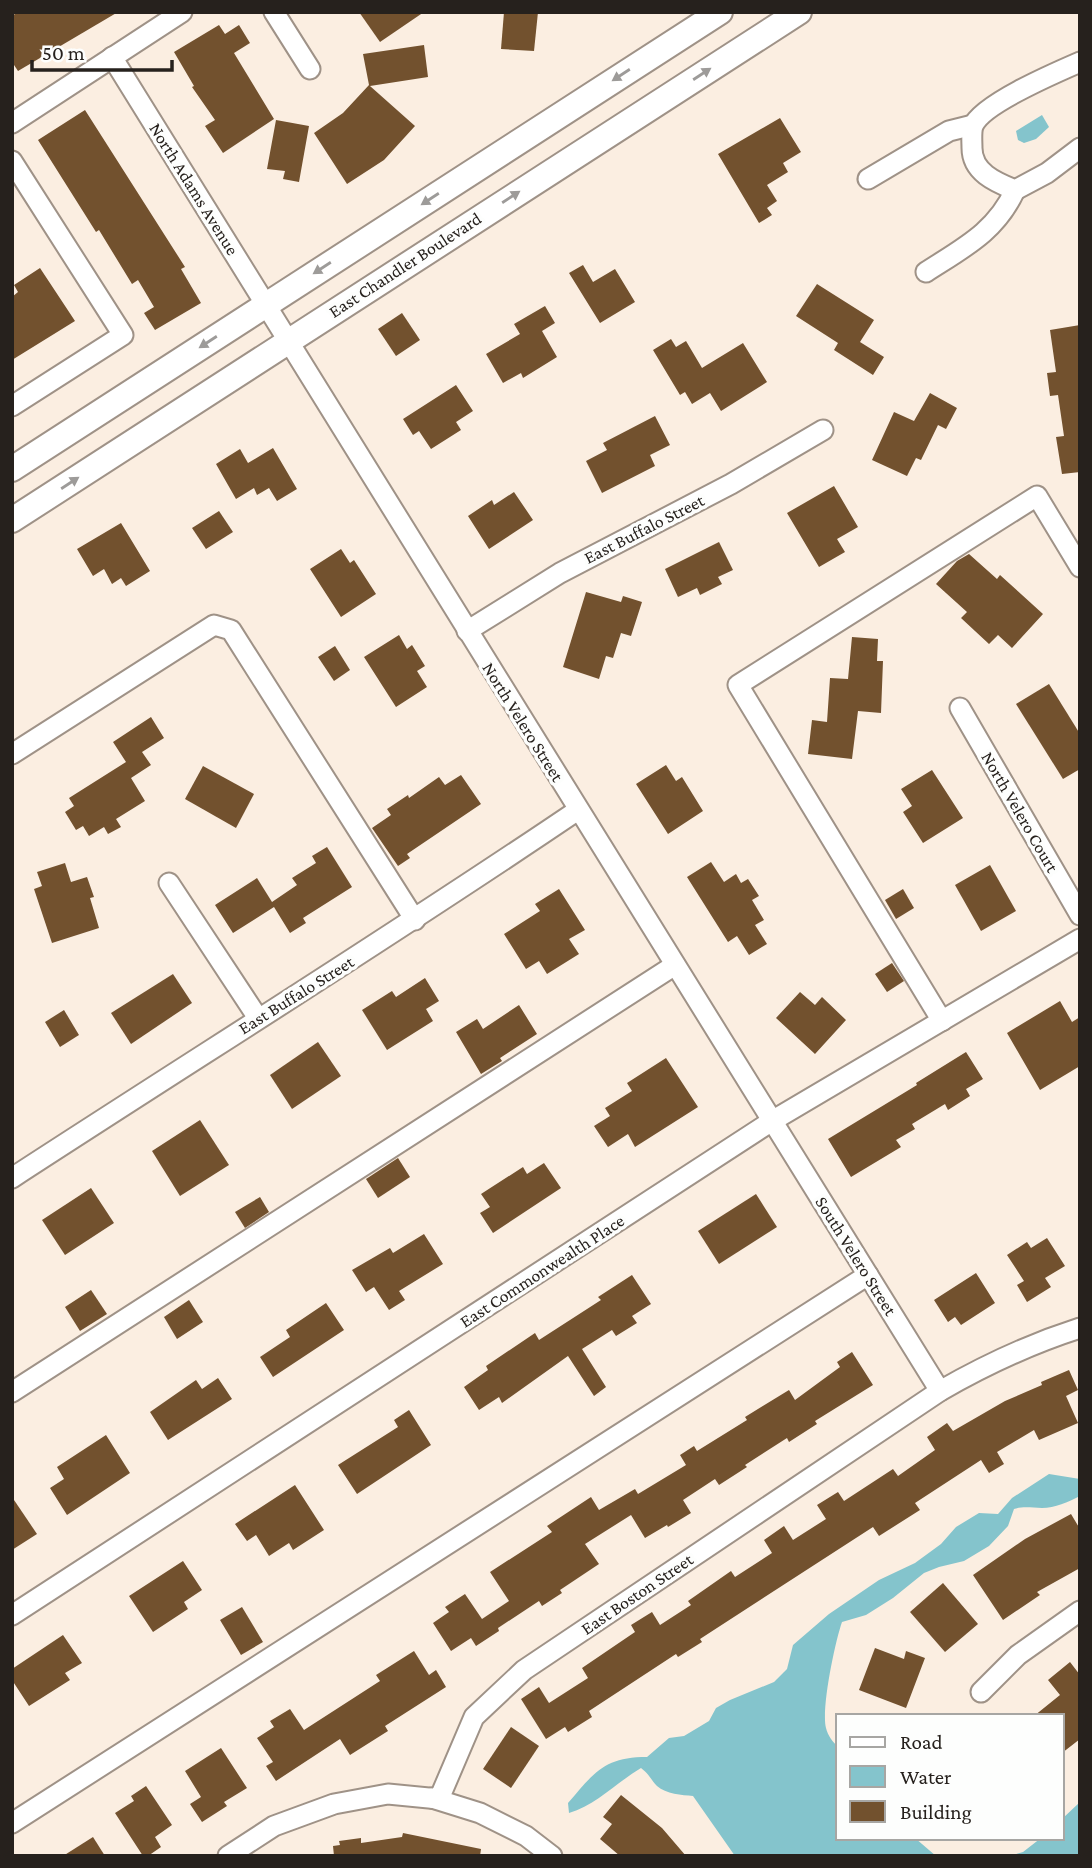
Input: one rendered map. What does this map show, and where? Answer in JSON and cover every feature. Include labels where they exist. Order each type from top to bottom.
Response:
[{"type":"main road","name":"East Chandler Boulevard","points":[[12,520],[277,322],[720,12]]},
{"type":"main road","name":"East Chandler Boulevard","points":[[12,469],[277,322],[799,12]]},
{"type":"street","points":[[12,123],[182,12]]},
{"type":"street","points":[[274,12],[310,69]]},
{"type":"street","name":"North Adams Avenue","points":[[112,57],[277,322]]},
{"type":"street","points":[[868,179],[948,131],[973,125],[985,113],[1030,84],[1080,62]]},
{"type":"street","points":[[973,125],[972,157],[982,172],[995,182],[1015,190]]},
{"type":"street","points":[[926,272],[983,235],[1003,213],[1015,190],[1047,173],[1080,148]]},
{"type":"street","points":[[12,161],[123,335],[12,406]]},
{"type":"street","name":"North Velero Street","points":[[277,322],[772,1121]]},
{"type":"street","name":"East Buffalo Street","points":[[467,631],[560,573],[731,484],[823,430]]},
{"type":"street","points":[[942,1021],[737,685],[1037,496],[1080,567]]},
{"type":"street","points":[[12,754],[214,625],[231,630],[415,920]]},
{"type":"street","name":"North Velero Court","points":[[960,708],[1080,915]]},
{"type":"street","name":"East Buffalo Street","points":[[12,1178],[258,1018],[415,920],[578,810]]},
{"type":"street","points":[[169,883],[258,1018]]},
{"type":"street","name":"East Commonwealth Place","points":[[12,1615],[772,1121],[1080,939]]},
{"type":"street","points":[[12,1392],[675,965]]},
{"type":"street","name":"South Velero Street","points":[[772,1121],[940,1391]]},
{"type":"street","points":[[12,1823],[868,1275]]},
{"type":"street","name":"East Boston Street","points":[[432,1798],[439,1799],[474,1717],[524,1670],[940,1391],[990,1363],[1043,1340],[1080,1328]]},
{"type":"street","points":[[981,1692],[1018,1655],[1080,1611]]},
{"type":"street","points":[[228,1856],[274,1826],[334,1804],[388,1794],[432,1798],[480,1813],[526,1836],[552,1856]]},
{"type":"water","points":[[1042,115],[1049,127],[1036,139],[1024,143],[1018,140],[1016,131]]},
{"type":"water","points":[[1049,1474],[1080,1479],[1080,1496],[1052,1507],[1014,1509],[1008,1526],[989,1546],[964,1561],[924,1573],[866,1615],[842,1622],[839,1632],[825,1706],[826,1728],[836,1745],[836,1840],[917,1840],[936,1856],[735,1856],[693,1796],[674,1794],[661,1789],[641,1768],[597,1799],[569,1813],[568,1803],[601,1769],[620,1760],[647,1757],[669,1738],[684,1736],[709,1721],[716,1708],[774,1682],[787,1669],[793,1645],[829,1614],[879,1580],[915,1563],[941,1544],[956,1527],[979,1513],[998,1514],[1012,1498]]},
{"type":"water","points":[[1080,1802],[1080,1856],[1009,1856],[1023,1852],[1038,1840],[1064,1840],[1064,1817]]},
{"type":"building","points":[[18,12],[118,12],[18,71],[12,62],[12,16]]},
{"type":"building","points":[[359,12],[424,12],[380,42]]},
{"type":"building","points":[[504,12],[538,12],[534,51],[501,49]]},
{"type":"building","points":[[219,25],[225,34],[239,25],[250,43],[234,53],[274,119],[223,153],[205,126],[215,120],[192,87],[194,86],[174,52]]},
{"type":"building","points":[[424,45],[428,77],[370,86],[415,126],[384,160],[347,184],[314,133],[343,113],[369,85],[363,54]]},
{"type":"building","points":[[85,110],[185,267],[181,269],[201,303],[155,330],[144,313],[154,307],[138,280],[132,284],[38,140]]},
{"type":"building","points":[[780,118],[801,152],[783,163],[788,172],[767,185],[777,201],[767,208],[772,215],[759,223],[718,154]]},
{"type":"building","points":[[276,120],[309,126],[299,182],[283,179],[285,171],[267,169]]},
{"type":"building","points":[[583,265],[593,282],[615,269],[635,302],[600,323],[569,273]]},
{"type":"building","points":[[40,268],[75,321],[12,360],[12,297],[18,292],[14,285]]},
{"type":"building","points":[[817,284],[874,320],[860,342],[884,357],[873,375],[834,350],[838,343],[796,316]]},
{"type":"building","points":[[545,306],[555,323],[542,331],[557,357],[523,378],[521,373],[503,383],[486,354],[520,334],[514,324]]},
{"type":"building","points":[[402,313],[420,340],[396,356],[378,329]]},
{"type":"building","points":[[1080,325],[1080,472],[1062,474],[1056,437],[1064,436],[1058,395],[1050,396],[1047,373],[1056,372],[1050,330]]},
{"type":"building","points":[[671,339],[676,347],[686,341],[702,368],[743,343],[767,382],[721,411],[710,393],[692,404],[685,392],[680,395],[653,350]]},
{"type":"building","points":[[456,385],[473,411],[456,422],[461,430],[431,449],[419,431],[413,435],[403,419]]},
{"type":"building","points":[[930,393],[957,408],[946,429],[938,425],[921,460],[916,458],[907,476],[872,460],[894,412],[914,421]]},
{"type":"building","points":[[655,416],[670,445],[650,455],[655,466],[602,493],[586,461],[607,450],[603,443]]},
{"type":"building","points":[[273,448],[297,489],[277,501],[269,488],[257,495],[254,488],[236,499],[216,464],[240,449],[248,463]]},
{"type":"building","points":[[834,486],[858,527],[837,539],[845,552],[819,567],[787,513]]},
{"type":"building","points":[[514,492],[533,520],[489,549],[468,516],[492,500],[494,505]]},
{"type":"building","points":[[219,511],[233,532],[206,549],[192,528]]},
{"type":"building","points":[[121,523],[150,571],[126,586],[121,578],[112,584],[104,569],[93,576],[77,549]]},
{"type":"building","points":[[719,542],[733,570],[718,577],[722,584],[700,595],[697,588],[678,597],[665,569]]},
{"type":"building","points":[[341,549],[350,563],[354,560],[376,594],[341,617],[310,569]]},
{"type":"building","points":[[969,554],[997,579],[1000,575],[1043,614],[1012,648],[998,635],[989,644],[961,618],[967,612],[936,584],[957,561]]},
{"type":"building","points":[[586,592],[621,602],[623,596],[642,602],[631,636],[621,633],[613,658],[606,656],[599,679],[563,667]]},
{"type":"building","points":[[399,635],[407,649],[412,645],[425,666],[417,671],[427,687],[396,707],[364,657]]},
{"type":"building","points":[[852,637],[878,639],[877,661],[883,661],[881,713],[858,711],[852,759],[808,754],[812,720],[827,722],[830,678],[848,679]]},
{"type":"building","points":[[335,646],[350,670],[334,681],[318,657]]},
{"type":"building","points":[[1049,684],[1080,734],[1080,769],[1063,779],[1016,704]]},
{"type":"building","points":[[151,717],[164,738],[142,752],[151,765],[131,778],[145,801],[116,819],[121,827],[108,834],[104,827],[89,836],[83,826],[76,830],[65,812],[74,806],[69,798],[126,762],[113,742]]},
{"type":"building","points":[[666,765],[676,781],[682,777],[703,811],[668,834],[636,784]]},
{"type":"building","points":[[203,766],[254,794],[236,828],[185,799]]},
{"type":"building","points":[[932,770],[963,818],[923,843],[903,812],[912,806],[901,789]]},
{"type":"building","points":[[461,775],[481,804],[407,854],[410,858],[398,866],[372,828],[391,815],[387,809],[408,795],[409,798],[439,777],[445,785]]},
{"type":"building","points":[[327,847],[352,887],[303,918],[306,923],[290,933],[274,907],[233,933],[215,905],[257,878],[272,902],[297,885],[292,878],[316,863],[312,856]]},
{"type":"building","points":[[711,862],[724,882],[736,874],[741,883],[748,879],[759,896],[752,900],[764,920],[755,925],[767,944],[749,955],[737,936],[728,942],[687,877]]},
{"type":"building","points":[[65,863],[71,882],[87,877],[94,897],[90,898],[99,928],[52,943],[34,889],[42,886],[37,872]]},
{"type":"building","points":[[990,865],[1016,911],[981,931],[955,885]]},
{"type":"building","points":[[559,889],[585,930],[569,939],[579,954],[547,974],[539,961],[526,969],[504,934],[540,911],[535,904]]},
{"type":"building","points":[[903,889],[914,908],[896,919],[885,900]]},
{"type":"building","points":[[892,963],[904,981],[887,992],[875,974]]},
{"type":"building","points":[[173,974],[192,1003],[131,1044],[111,1013]]},
{"type":"building","points":[[425,978],[439,1001],[426,1009],[433,1021],[387,1050],[362,1010],[392,991],[396,997]]},
{"type":"building","points":[[800,992],[815,1005],[822,997],[846,1020],[815,1054],[776,1018]]},
{"type":"building","points":[[1060,1001],[1072,1022],[1080,1017],[1080,1066],[1040,1090],[1007,1033]]},
{"type":"building","points":[[519,1005],[537,1034],[481,1074],[456,1032],[477,1019],[483,1029]]},
{"type":"building","points":[[64,1010],[79,1035],[60,1047],[45,1022]]},
{"type":"building","points":[[318,1042],[341,1076],[292,1109],[270,1075]]},
{"type":"building","points":[[966,1052],[983,1079],[966,1089],[970,1096],[948,1110],[945,1104],[912,1124],[915,1129],[896,1140],[901,1147],[851,1177],[828,1139]]},
{"type":"building","points":[[666,1058],[698,1107],[635,1147],[628,1134],[608,1147],[594,1126],[610,1116],[605,1108],[632,1091],[627,1083]]},
{"type":"building","points":[[200,1120],[229,1165],[180,1196],[152,1151]]},
{"type":"building","points":[[398,1158],[410,1177],[378,1198],[366,1179]]},
{"type":"building","points":[[544,1163],[561,1188],[493,1233],[480,1213],[490,1207],[481,1194],[523,1167],[527,1174]]},
{"type":"building","points":[[91,1188],[114,1223],[65,1255],[42,1220]]},
{"type":"building","points":[[756,1194],[777,1227],[719,1264],[698,1231]]},
{"type":"building","points":[[260,1197],[269,1212],[245,1228],[235,1212]]},
{"type":"building","points":[[424,1234],[443,1264],[399,1291],[405,1300],[389,1310],[374,1287],[366,1292],[352,1270],[390,1248],[393,1253]]},
{"type":"building","points":[[1047,1238],[1065,1266],[1045,1278],[1051,1287],[1027,1302],[1017,1285],[1024,1281],[1007,1255],[1027,1242],[1031,1248]]},
{"type":"building","points":[[976,1273],[995,1303],[961,1325],[955,1317],[948,1322],[934,1300]]},
{"type":"building","points":[[632,1275],[651,1304],[632,1316],[637,1323],[616,1336],[612,1330],[582,1349],[606,1387],[594,1396],[568,1356],[502,1403],[499,1397],[479,1410],[464,1387],[488,1370],[486,1366],[535,1333],[539,1340],[601,1300],[598,1297]]},
{"type":"building","points":[[91,1290],[107,1314],[80,1331],[65,1307]]},
{"type":"building","points":[[189,1300],[203,1322],[177,1339],[164,1317]]},
{"type":"building","points":[[326,1303],[344,1330],[273,1377],[260,1357],[290,1337],[286,1330]]},
{"type":"building","points":[[852,1352],[873,1385],[815,1421],[817,1424],[789,1442],[787,1438],[745,1465],[747,1467],[719,1485],[715,1479],[683,1500],[691,1513],[668,1527],[667,1525],[645,1538],[631,1515],[585,1544],[599,1564],[560,1590],[562,1593],[542,1606],[539,1601],[476,1646],[471,1638],[451,1651],[433,1623],[449,1612],[445,1607],[465,1594],[482,1619],[509,1601],[490,1572],[552,1532],[547,1526],[591,1497],[599,1510],[635,1489],[638,1494],[686,1465],[680,1455],[694,1446],[697,1451],[789,1390],[795,1400],[840,1367],[837,1362]]},
{"type":"building","points":[[1069,1370],[1078,1390],[1066,1396],[1078,1423],[1039,1440],[1034,1430],[997,1452],[1004,1464],[989,1473],[981,1460],[915,1503],[920,1510],[879,1536],[873,1527],[700,1639],[702,1642],[678,1657],[676,1654],[589,1711],[592,1717],[568,1732],[565,1727],[546,1739],[521,1699],[539,1687],[549,1703],[588,1678],[582,1668],[635,1632],[631,1625],[652,1612],[660,1625],[691,1605],[688,1601],[731,1571],[735,1577],[772,1553],[764,1540],[784,1526],[793,1540],[826,1519],[817,1505],[838,1492],[844,1501],[893,1469],[898,1476],[935,1450],[927,1437],[947,1423],[953,1431],[1005,1401],[1042,1385],[1041,1382]]},
{"type":"building","points":[[218,1378],[232,1399],[168,1440],[150,1412],[196,1380],[202,1389]]},
{"type":"building","points":[[409,1410],[431,1445],[357,1494],[338,1465],[398,1427],[394,1420]]},
{"type":"building","points":[[106,1435],[130,1473],[67,1515],[50,1488],[64,1479],[57,1467]]},
{"type":"building","points":[[295,1485],[324,1530],[293,1550],[289,1543],[269,1556],[256,1535],[247,1541],[235,1524]]},
{"type":"building","points":[[12,1497],[37,1534],[12,1550]]},
{"type":"building","points":[[1071,1514],[1080,1529],[1080,1568],[1037,1592],[1040,1595],[1003,1620],[973,1575],[1025,1539]]},
{"type":"building","points":[[183,1561],[202,1590],[184,1602],[188,1609],[153,1632],[129,1596]]},
{"type":"building","points":[[943,1583],[978,1624],[945,1652],[910,1612]]},
{"type":"building","points":[[242,1607],[263,1642],[241,1655],[220,1620]]},
{"type":"building","points":[[63,1635],[82,1663],[65,1673],[70,1680],[29,1706],[12,1680],[12,1669]]},
{"type":"building","points":[[875,1648],[904,1659],[906,1651],[925,1658],[906,1708],[859,1690]]},
{"type":"building","points":[[414,1651],[429,1675],[436,1670],[446,1687],[385,1726],[388,1731],[350,1755],[340,1739],[276,1781],[266,1766],[273,1762],[257,1738],[274,1727],[270,1721],[290,1709],[304,1730],[380,1681],[376,1675]]},
{"type":"building","points":[[1070,1662],[1080,1675],[1080,1739],[1064,1751],[1064,1714],[1036,1714],[1060,1695],[1048,1680]]},
{"type":"building","points":[[511,1727],[539,1746],[511,1788],[483,1769]]},
{"type":"building","points":[[221,1748],[247,1788],[224,1802],[227,1806],[202,1822],[190,1804],[201,1797],[185,1771]]},
{"type":"building","points":[[146,1786],[172,1825],[155,1837],[161,1847],[148,1856],[143,1856],[115,1813],[134,1801],[131,1796]]},
{"type":"building","points":[[621,1795],[662,1828],[686,1856],[620,1856],[600,1839],[612,1824],[603,1817]]},
{"type":"building","points":[[403,1833],[481,1849],[480,1856],[334,1856],[333,1846],[340,1845],[339,1841],[361,1838],[361,1843],[402,1837]]},
{"type":"building","points":[[93,1837],[105,1856],[63,1856]]}]
